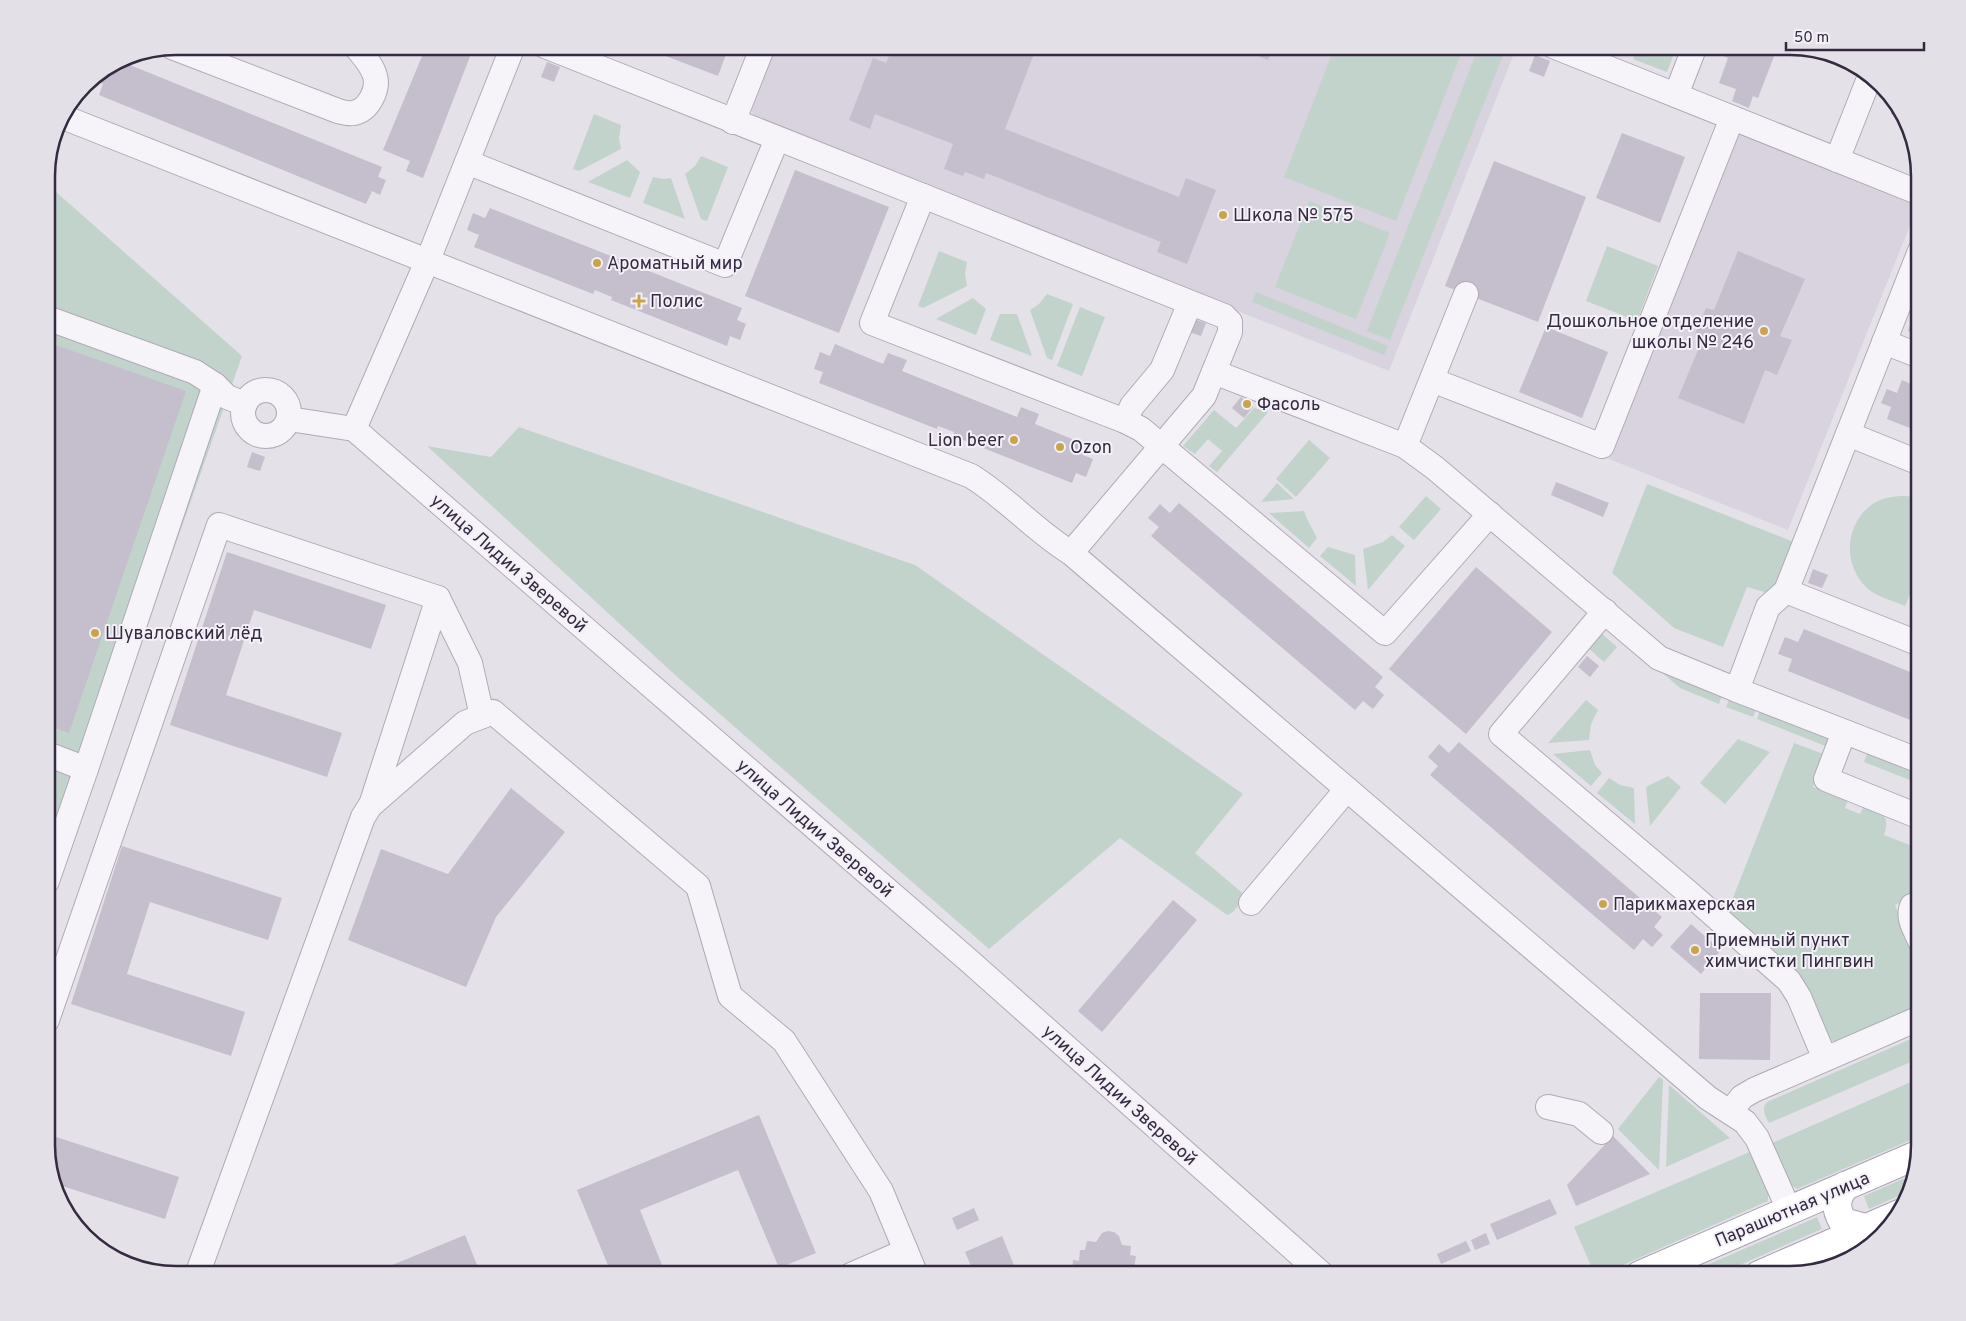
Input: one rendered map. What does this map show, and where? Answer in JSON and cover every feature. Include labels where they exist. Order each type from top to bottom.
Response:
[{"type":"main road","name":"Парашютная улица","points":[[1661,1266],[1910,1158]]},
{"type":"main road","points":[[1845,1186],[1838,1195],[1836,1205],[1838,1214],[1843,1222],[1866,1228]]},
{"type":"main road","points":[[1779,1266],[1885,1220]]},
{"type":"street","points":[[193,55],[338,111],[353,114],[365,108],[373,95],[376,78],[363,55]]},
{"type":"street","points":[[289,419],[354,429],[427,261],[509,55]]},
{"type":"street","points":[[567,55],[1224,316],[1230,322],[1230,332],[1204,396],[1161,444],[1071,554]]},
{"type":"street","points":[[733,122],[759,55]]},
{"type":"street","points":[[1576,55],[1911,189]]},
{"type":"street","points":[[1676,95],[1692,55]]},
{"type":"street","points":[[1837,160],[1867,83]]},
{"type":"street","points":[[70,118],[958,470],[984,484],[1049,540],[1071,554],[1708,1098],[1731,1111],[1745,1122],[1757,1138],[1789,1210]]},
{"type":"street","points":[[1432,380],[1602,446],[1732,118]]},
{"type":"street","points":[[467,162],[725,265],[777,139]]},
{"type":"street","points":[[923,196],[872,323],[1125,421],[1141,429],[1386,634],[1490,514]]},
{"type":"street","points":[[1737,690],[1768,607],[1786,591],[1911,274]]},
{"type":"street","points":[[1404,446],[1466,294]]},
{"type":"street","points":[[1125,421],[1132,406],[1162,370],[1190,302]]},
{"type":"street","points":[[55,321],[195,372],[216,386],[227,397],[245,404]]},
{"type":"street","points":[[1884,342],[1911,352]]},
{"type":"street","points":[[1214,372],[1404,446],[1435,468],[1659,658],[1911,758]]},
{"type":"street","points":[[55,856],[216,386]]},
{"type":"street","points":[[260,391],[272,391],[286,401],[290,413],[289,419],[281,432],[266,436],[259,435],[252,432],[244,419],[245,404],[254,394],[260,391]]},
{"type":"street","name":"улица Лидии Зверевой","points":[[354,429],[959,952],[1313,1266]]},
{"type":"street","points":[[1848,434],[1911,458]]},
{"type":"street","points":[[55,994],[219,525],[438,598],[470,663],[482,716]]},
{"type":"street","points":[[1786,591],[1911,640]]},
{"type":"street","points":[[200,1266],[363,817],[370,806],[438,598]]},
{"type":"street","points":[[1604,611],[1501,734],[1694,897],[1789,981],[1799,997],[1825,1059]]},
{"type":"street","points":[[370,806],[465,723],[493,712],[698,886],[730,996],[784,1041],[881,1191],[912,1266]]},
{"type":"street","points":[[1844,732],[1826,779],[1911,813]]},
{"type":"street","points":[[55,757],[86,769]]},
{"type":"street","points":[[1251,903],[1347,789]]},
{"type":"street","points":[[1731,1111],[1742,1097],[1754,1090],[1911,1022]]},
{"type":"street","points":[[1548,1107],[1579,1114],[1601,1132]]},
{"type":"street","points":[[871,1266],[906,1250]]},
{"type":"shaded area","name":"Школа № 575","points":[[772,55],[1513,55],[1389,371],[763,123],[754,117],[752,111],[753,103]]},
{"type":"shaded area","points":[[1331,55],[1461,55],[1396,221],[1284,177]]},
{"type":"shaded area","points":[[1475,55],[1503,55],[1390,340],[1367,331]]},
{"type":"shaded area","points":[[1635,55],[1674,55],[1667,72],[1633,59]]},
{"type":"shaded area","points":[[594,114],[621,125],[619,138],[621,149],[579,171],[573,169]]},
{"type":"shaded area","name":"Дошкольное отделение школы № 246","points":[[1739,132],[1911,200],[1911,223],[1788,530],[1609,459]]},
{"type":"shaded area","points":[[701,156],[728,167],[707,221],[701,219],[685,174],[695,166]]},
{"type":"shaded area","points":[[627,160],[640,172],[630,198],[588,182]]},
{"type":"shaded area","points":[[653,177],[671,178],[685,219],[643,203]]},
{"type":"shaded area","name":"Шуваловский лёд","points":[[55,191],[242,356],[55,887]]},
{"type":"shaded area","points":[[1309,201],[1390,233],[1356,319],[1275,287]]},
{"type":"shaded area","points":[[1607,246],[1658,266],[1637,321],[1586,301]]},
{"type":"shaded area","points":[[939,251],[967,262],[965,274],[967,286],[923,308],[918,306]]},
{"type":"shaded area","points":[[1256,292],[1388,346],[1384,355],[1252,302]]},
{"type":"shaded area","points":[[1047,294],[1073,304],[1052,360],[1047,358],[1030,310],[1039,304]]},
{"type":"shaded area","points":[[973,298],[986,309],[976,335],[936,319]]},
{"type":"shaded area","points":[[1080,307],[1105,317],[1082,376],[1057,366]]},
{"type":"shaded area","points":[[1000,314],[1017,314],[1032,356],[990,340]]},
{"type":"shaded area","points":[[1254,408],[1268,412],[1217,472],[1209,466],[1222,451],[1208,439],[1195,454],[1183,446],[1214,410],[1236,428]]},
{"type":"shaded area","points":[[519,427],[915,565],[1243,794],[1195,853],[1246,896],[1233,912],[1227,915],[1120,838],[989,949],[674,674],[427,446],[491,457]]},
{"type":"shaded area","points":[[1309,440],[1330,458],[1296,497],[1276,479]]},
{"type":"shaded area","points":[[1277,483],[1294,499],[1261,502]]},
{"type":"shaded area","points":[[1647,484],[1794,542],[1775,589],[1768,593],[1747,587],[1723,647],[1674,628],[1612,573]]},
{"type":"shaded area","points":[[1426,496],[1441,509],[1414,540],[1399,527]]},
{"type":"shaded area","points":[[1894,497],[1911,497],[1911,592],[1905,606],[1880,596],[1867,588],[1853,567],[1850,555],[1850,543],[1858,520],[1876,502]]},
{"type":"shaded area","points":[[1304,511],[1317,538],[1309,548],[1269,513]]},
{"type":"shaded area","points":[[1392,535],[1405,546],[1368,590],[1363,549],[1383,542]]},
{"type":"shaded area","points":[[1328,547],[1355,555],[1356,586],[1320,556]]},
{"type":"shaded area","points":[[1600,632],[1617,647],[1604,662],[1587,647]]},
{"type":"shaded area","points":[[1652,664],[1723,693],[1719,704],[1680,688]]},
{"type":"shaded area","points":[[1731,696],[1758,706],[1753,717],[1726,707]]},
{"type":"shaded area","points":[[1586,700],[1598,710],[1591,724],[1589,740],[1548,743]]},
{"type":"shaded area","points":[[1761,708],[1822,732],[1827,738],[1828,747],[1757,719]]},
{"type":"shaded area","points":[[1738,739],[1770,752],[1725,804],[1700,783]]},
{"type":"shaded area","points":[[1794,743],[1826,755],[1813,787],[1848,800],[1845,808],[1860,814],[1864,806],[1880,812],[1886,822],[1884,835],[1911,846],[1911,898],[1895,905],[1911,941],[1911,1010],[1839,1042],[1832,1041],[1827,1038],[1727,913]]},
{"type":"shaded area","points":[[1590,750],[1595,765],[1602,773],[1591,786],[1553,754]]},
{"type":"shaded area","points":[[1868,751],[1911,768],[1911,780],[1864,762]]},
{"type":"shaded area","points":[[1668,776],[1681,787],[1650,826],[1646,787]]},
{"type":"shaded area","points":[[1609,778],[1620,785],[1634,788],[1635,824],[1597,793]]},
{"type":"shaded area","points":[[1911,1039],[1911,1062],[1769,1123],[1764,1110],[1767,1102]]},
{"type":"shaded area","points":[[1659,1077],[1663,1080],[1659,1170],[1618,1129]]},
{"type":"shaded area","points":[[1911,1082],[1911,1140],[1797,1189],[1787,1182],[1770,1144]]},
{"type":"shaded area","points":[[1669,1085],[1730,1138],[1666,1167]]},
{"type":"shaded area","points":[[1752,1151],[1768,1188],[1768,1201],[1620,1266],[1591,1266],[1574,1227]]},
{"type":"shaded area","points":[[1907,1177],[1900,1195],[1869,1209],[1864,1196]]},
{"type":"shaded area","points":[[1817,1217],[1822,1229],[1738,1266],[1705,1266]]},
{"type":"building","points":[[423,55],[471,55],[423,178],[406,171],[410,161],[383,150]]},
{"type":"building","points":[[663,55],[726,55],[718,76]]},
{"type":"building","points":[[889,55],[1034,55],[1005,129],[1179,197],[1186,178],[1216,190],[1187,264],[1157,252],[1161,242],[986,173],[984,179],[965,172],[963,176],[944,169],[953,144],[875,114],[870,129],[849,120],[873,58],[886,63]]},
{"type":"building","points":[[1256,55],[1270,55],[1268,60]]},
{"type":"building","points":[[1535,55],[1550,61],[1544,77],[1529,71]]},
{"type":"building","points":[[1775,55],[1758,98],[1753,96],[1749,108],[1732,101],[1736,89],[1719,83],[1728,58],[1723,56]]},
{"type":"building","points":[[547,62],[560,67],[554,82],[541,77]]},
{"type":"building","points":[[129,65],[382,167],[378,177],[386,180],[380,195],[372,191],[366,204],[99,95],[103,84],[99,82]]},
{"type":"building","points":[[1622,133],[1685,157],[1660,223],[1596,198]]},
{"type":"building","points":[[1494,161],[1586,197],[1538,322],[1445,286]]},
{"type":"building","points":[[795,170],[889,207],[839,333],[745,296]]},
{"type":"building","points":[[490,208],[742,308],[737,320],[746,324],[740,340],[730,336],[727,346],[611,300],[612,297],[595,290],[593,294],[474,247],[479,235],[467,230],[473,213],[485,218]]},
{"type":"building","points":[[1738,251],[1805,279],[1780,336],[1792,340],[1777,375],[1765,370],[1744,424],[1678,398],[1703,338],[1695,334],[1706,308],[1714,310]]},
{"type":"building","points":[[1191,318],[1206,323],[1201,336],[1186,331]]},
{"type":"building","points":[[1546,327],[1608,352],[1582,418],[1519,392]]},
{"type":"building","points":[[835,344],[883,364],[888,353],[907,360],[902,371],[1017,417],[1021,407],[1039,414],[1035,424],[1087,445],[1083,455],[1093,459],[1086,477],[1076,473],[1072,483],[953,436],[954,432],[938,426],[937,429],[819,383],[823,372],[814,369],[820,352],[830,356]]},
{"type":"building","points":[[55,345],[186,391],[69,733],[55,728]]},
{"type":"building","points":[[1902,380],[1911,384],[1911,428],[1887,419],[1891,407],[1881,403],[1887,389],[1897,393]]},
{"type":"building","points":[[1241,397],[1253,407],[1244,418],[1232,408]]},
{"type":"building","points":[[252,452],[265,457],[260,471],[247,467]]},
{"type":"building","points":[[1556,482],[1609,503],[1603,517],[1551,495]]},
{"type":"building","points":[[1179,503],[1383,677],[1375,687],[1384,695],[1373,709],[1363,701],[1355,710],[1151,536],[1159,527],[1148,518],[1160,504],[1170,513]]},
{"type":"building","points":[[227,552],[386,605],[371,649],[254,610],[226,695],[342,733],[327,777],[170,725]]},
{"type":"building","points":[[1476,567],[1552,632],[1466,734],[1389,669]]},
{"type":"building","points":[[1813,569],[1828,575],[1822,588],[1808,583]]},
{"type":"building","points":[[1804,629],[1911,672],[1911,720],[1788,671],[1792,659],[1778,654],[1785,637],[1798,642]]},
{"type":"building","points":[[1587,656],[1599,666],[1590,677],[1578,667]]},
{"type":"building","points":[[1459,742],[1662,917],[1654,927],[1663,935],[1652,947],[1643,939],[1634,950],[1430,775],[1438,766],[1428,757],[1439,744],[1449,753]]},
{"type":"building","points":[[511,788],[565,832],[496,917],[466,987],[348,940],[381,849],[448,874]]},
{"type":"building","points":[[122,846],[282,898],[268,940],[150,902],[127,974],[245,1012],[231,1056],[71,1004]]},
{"type":"building","points":[[1173,900],[1197,920],[1102,1032],[1078,1011]]},
{"type":"building","points":[[1691,924],[1721,950],[1701,974],[1670,947]]},
{"type":"building","points":[[1700,993],[1771,993],[1770,1060],[1699,1059]]},
{"type":"building","points":[[759,1115],[816,1253],[784,1266],[778,1266],[738,1170],[640,1210],[662,1266],[608,1266],[577,1190]]},
{"type":"building","points":[[1613,1136],[1650,1174],[1576,1206],[1567,1185]]},
{"type":"building","points":[[55,1137],[179,1177],[165,1219],[62,1186],[57,1169]]},
{"type":"building","points":[[1550,1199],[1557,1214],[1497,1240],[1490,1224]]},
{"type":"building","points":[[974,1208],[979,1220],[957,1230],[952,1218]]},
{"type":"building","points":[[1114,1232],[1119,1236],[1122,1245],[1131,1246],[1130,1255],[1136,1256],[1134,1266],[1073,1266],[1073,1260],[1079,1261],[1080,1250],[1085,1250],[1087,1241],[1096,1242],[1102,1233]]},
{"type":"building","points":[[1486,1233],[1490,1244],[1475,1250],[1471,1240]]},
{"type":"building","points":[[465,1235],[477,1266],[390,1266]]},
{"type":"building","points":[[1002,1236],[1014,1266],[971,1266],[965,1252]]},
{"type":"building","points":[[1466,1241],[1471,1251],[1441,1264],[1437,1254]]},
{"type":"place","name":"Школа № 575","points":[[1223,215]]},
{"type":"place","name":"Ароматный мир","points":[[597,263]]},
{"type":"place","name":"Полис","points":[[639,301]]},
{"type":"place","name":"Дошкольное отделение школы № 246","points":[[1764,331]]},
{"type":"place","name":"Фасоль","points":[[1247,404]]},
{"type":"place","name":"Lion beer","points":[[1014,440]]},
{"type":"place","name":"Ozon","points":[[1060,447]]},
{"type":"place","name":"Шуваловский лёд","points":[[95,633]]},
{"type":"place","name":"Парикмахерская","points":[[1603,904]]},
{"type":"place","name":"Приемный пункт химчистки Пингвин","points":[[1695,950]]}]
